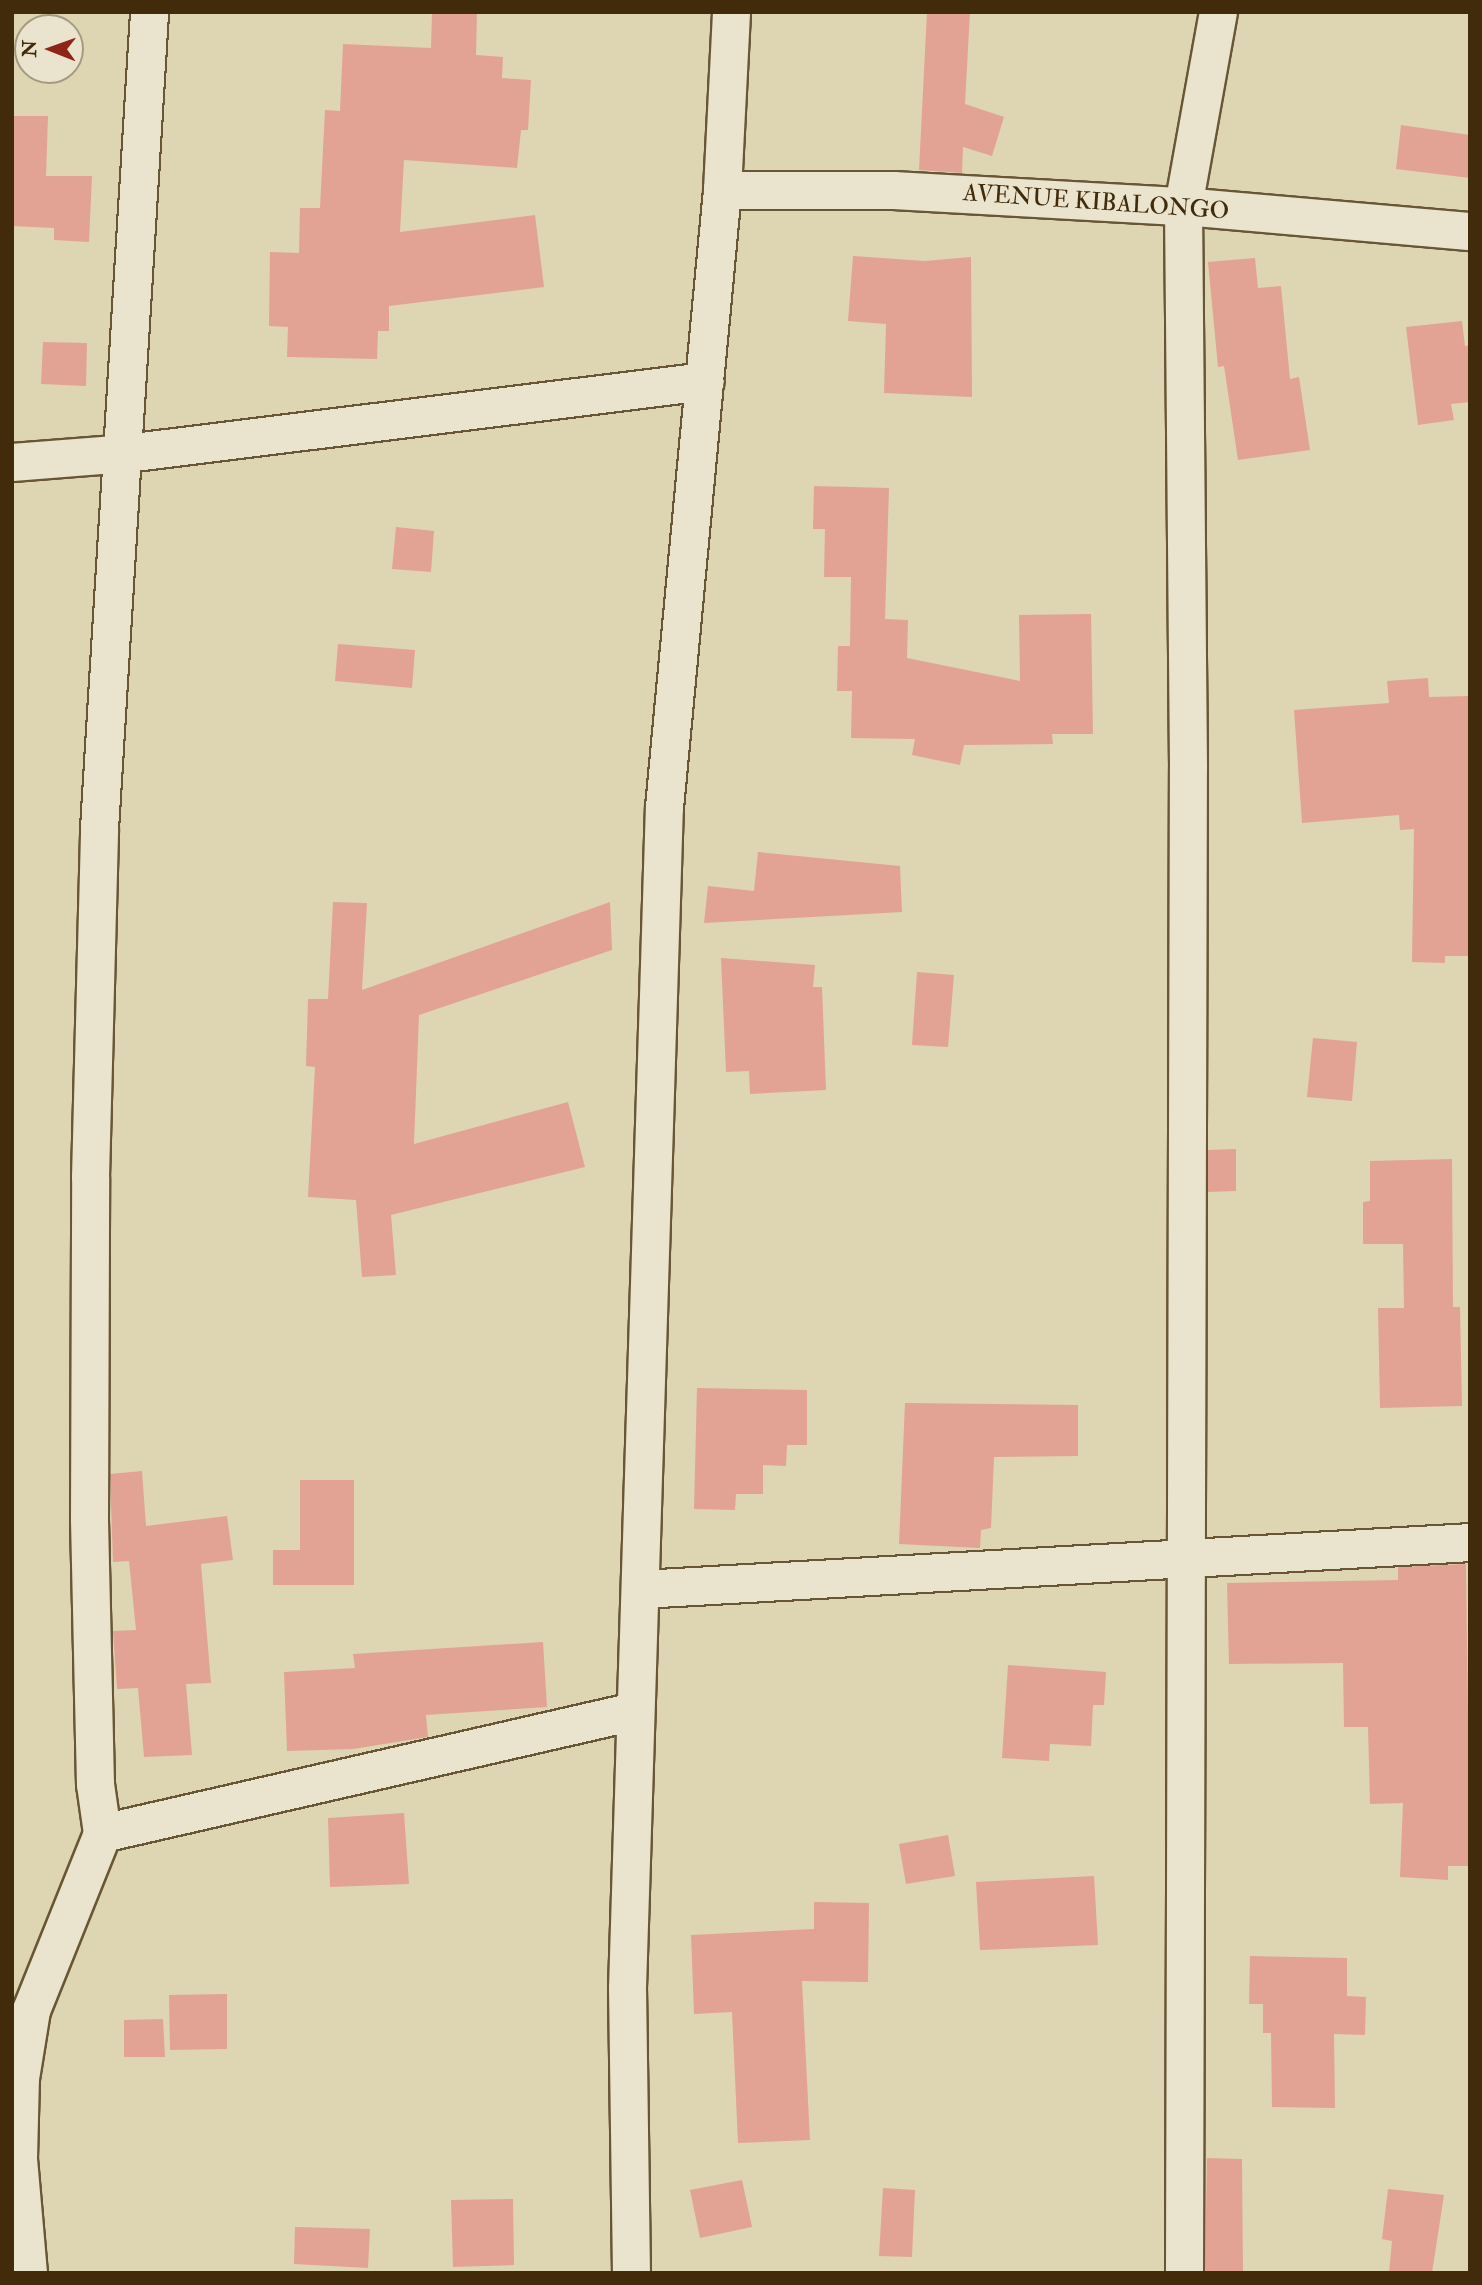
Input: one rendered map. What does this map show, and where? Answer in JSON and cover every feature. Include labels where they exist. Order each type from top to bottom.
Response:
[{"type":"street","points":[[28,2273],[18,2158],[20,2078],[31,2010],[102,1833],[95,1784],[91,1676],[90,1177],[99,828],[126,453],[149,12]]},
{"type":"street","points":[[631,2273],[627,1988],[664,807],[722,190],[731,12]]},
{"type":"street","points":[[1184,2273],[1188,754],[1183,206],[1218,12]]},
{"type":"street","name":"AVENUE KIBALONGO","points":[[722,190],[893,190],[1183,206],[1470,230]]},
{"type":"street","points":[[12,462],[126,453],[705,382]]},
{"type":"street","points":[[641,1589],[1470,1542]]},
{"type":"street","points":[[102,1833],[634,1711]]},
{"type":"building","points":[[432,12],[477,12],[476,55],[503,57],[502,78],[531,80],[528,130],[521,130],[517,168],[404,160],[400,232],[535,215],[544,287],[389,306],[389,331],[378,331],[377,359],[287,357],[288,327],[269,326],[270,252],[299,253],[300,208],[320,208],[325,110],[340,111],[343,44],[431,48]]},
{"type":"building","points":[[927,12],[970,12],[965,104],[1004,117],[992,156],[963,147],[962,173],[919,170]]},
{"type":"building","points":[[12,116],[48,116],[46,176],[92,176],[89,242],[54,240],[54,228],[12,226]]},
{"type":"building","points":[[1401,125],[1470,135],[1470,178],[1396,169]]},
{"type":"building","points":[[853,256],[925,261],[971,257],[972,397],[884,393],[886,324],[848,321]]},
{"type":"building","points":[[1255,258],[1258,288],[1281,286],[1290,379],[1299,377],[1310,450],[1238,460],[1224,366],[1218,367],[1208,262]]},
{"type":"building","points":[[1462,321],[1465,346],[1470,345],[1470,402],[1451,404],[1454,420],[1418,425],[1406,327]]},
{"type":"building","points":[[43,342],[87,343],[86,386],[41,384]]},
{"type":"building","points":[[814,486],[889,488],[885,619],[908,620],[907,658],[1020,681],[1019,615],[1091,614],[1093,734],[1052,734],[1053,744],[964,745],[960,765],[912,755],[915,739],[851,738],[852,691],[837,691],[838,646],[850,646],[851,577],[824,577],[825,529],[813,529]]},
{"type":"building","points":[[396,527],[434,531],[431,572],[392,569]]},
{"type":"building","points":[[338,644],[415,650],[412,688],[335,681]]},
{"type":"building","points":[[1428,678],[1429,697],[1470,696],[1470,956],[1445,956],[1445,963],[1412,962],[1414,829],[1400,830],[1399,815],[1302,823],[1294,710],[1389,703],[1387,681]]},
{"type":"building","points":[[758,852],[900,866],[902,912],[704,923],[708,886],[754,891]]},
{"type":"building","points":[[333,902],[367,903],[362,990],[610,902],[612,950],[419,1015],[414,1144],[568,1102],[585,1167],[391,1215],[396,1275],[362,1277],[356,1200],[308,1197],[315,1067],[306,1066],[308,999],[328,999]]},
{"type":"building","points":[[721,958],[815,965],[813,987],[822,987],[826,1090],[750,1094],[749,1071],[726,1072]]},
{"type":"building","points":[[917,972],[954,975],[948,1047],[912,1045]]},
{"type":"building","points":[[1313,1038],[1357,1042],[1352,1101],[1307,1097]]},
{"type":"building","points":[[1236,1149],[1236,1191],[1208,1192],[1208,1150]]},
{"type":"building","points":[[1452,1159],[1453,1307],[1460,1307],[1462,1406],[1380,1408],[1378,1308],[1404,1308],[1403,1244],[1363,1244],[1363,1202],[1370,1201],[1370,1161]]},
{"type":"building","points":[[697,1388],[807,1390],[807,1445],[787,1445],[786,1466],[763,1465],[763,1494],[736,1494],[735,1510],[694,1509]]},
{"type":"building","points":[[905,1403],[1078,1405],[1078,1456],[994,1457],[991,1528],[981,1530],[980,1548],[899,1544]]},
{"type":"building","points":[[142,1471],[146,1526],[227,1516],[233,1560],[201,1564],[211,1683],[186,1684],[192,1755],[144,1757],[138,1688],[117,1689],[113,1631],[136,1630],[129,1561],[113,1562],[110,1474]]},
{"type":"building","points":[[300,1480],[354,1480],[354,1585],[273,1585],[273,1550],[300,1550]]},
{"type":"building","points":[[1466,1564],[1470,1866],[1448,1866],[1448,1880],[1400,1877],[1403,1803],[1370,1804],[1368,1727],[1344,1727],[1343,1663],[1229,1664],[1227,1583],[1398,1580],[1398,1567]]},
{"type":"building","points":[[543,1642],[547,1707],[426,1715],[428,1737],[353,1749],[287,1751],[284,1672],[355,1668],[353,1654]]},
{"type":"building","points":[[1008,1665],[1106,1672],[1104,1705],[1093,1705],[1091,1746],[1050,1744],[1049,1761],[1002,1758]]},
{"type":"building","points":[[404,1813],[409,1884],[330,1887],[328,1818]]},
{"type":"building","points":[[948,1835],[955,1876],[906,1884],[899,1844]]},
{"type":"building","points":[[1094,1876],[1098,1945],[980,1950],[976,1882]]},
{"type":"building","points":[[814,1902],[869,1903],[868,1982],[802,1981],[810,2140],[738,2143],[732,2012],[694,2014],[691,1935],[814,1929]]},
{"type":"building","points":[[1250,1956],[1347,1958],[1347,1996],[1366,1997],[1365,2035],[1334,2034],[1335,2108],[1272,2107],[1271,2033],[1263,2033],[1263,2004],[1249,2004]]},
{"type":"building","points":[[227,1994],[227,2049],[170,2050],[169,1995]]},
{"type":"building","points":[[163,2019],[165,2057],[124,2057],[124,2020]]},
{"type":"building","points":[[1207,2158],[1242,2159],[1243,2273],[1205,2273]]},
{"type":"building","points":[[742,2180],[752,2227],[700,2238],[690,2190]]},
{"type":"building","points":[[883,2188],[915,2190],[912,2257],[879,2256]]},
{"type":"building","points":[[1388,2189],[1444,2195],[1432,2273],[1389,2273],[1392,2241],[1382,2239]]},
{"type":"building","points":[[513,2199],[514,2265],[453,2267],[451,2200]]},
{"type":"building","points":[[295,2227],[370,2229],[368,2268],[294,2264]]}]
